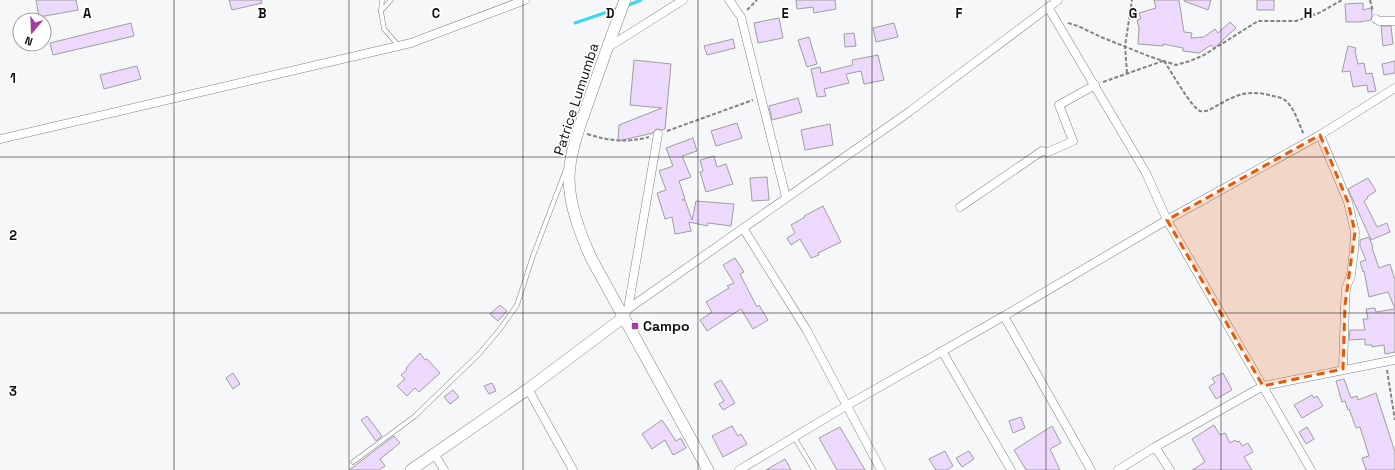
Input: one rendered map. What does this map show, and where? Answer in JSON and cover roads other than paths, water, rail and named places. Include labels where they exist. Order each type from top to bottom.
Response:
[{"type":"street","points":[[0,139],[411,43],[525,0]]},
{"type":"street","name":"Patrice Lumumba","points":[[625,0],[578,131],[571,157],[569,177],[570,189],[577,223],[591,258],[626,313],[708,470]]},
{"type":"street","points":[[607,48],[683,0]]},
{"type":"street","points":[[730,0],[741,17],[786,197]]},
{"type":"street","points":[[411,470],[528,390],[626,313],[786,197],[908,112],[1058,0]]},
{"type":"street","points":[[1048,6],[1146,173],[1167,220],[1311,470]]},
{"type":"street","points":[[1376,19],[1379,21],[1395,21]]},
{"type":"street","points":[[960,207],[1042,151],[1048,152],[1073,141],[1059,105],[1095,85]]},
{"type":"street","points":[[739,470],[846,406],[1004,316],[1167,220],[1320,135],[1395,88]]},
{"type":"street","points":[[626,313],[658,134]]},
{"type":"street","points":[[1320,135],[1348,202],[1355,232],[1351,275],[1346,288],[1344,305],[1343,369]]},
{"type":"street","points":[[743,228],[806,329],[881,470]]},
{"type":"street","points":[[1004,316],[1091,470]]},
{"type":"street","points":[[942,351],[1011,470]]},
{"type":"street","points":[[1118,470],[1263,386],[1343,369],[1395,360]]},
{"type":"street","points":[[528,390],[573,470]]},
{"type":"street","points":[[1156,447],[1170,470]]},
{"type":"street","points":[[435,454],[444,470]]},
{"type":"lane","points":[[382,0],[381,11],[384,29],[399,46]]},
{"type":"lane","points":[[381,11],[391,0]]},
{"type":"lane","points":[[353,462],[415,416],[479,354],[500,329],[517,305],[533,256],[571,157]]},
{"type":"lane","points":[[794,437],[814,470]]},
{"type":"waterway","points":[[626,6],[641,0]]},
{"type":"waterway","points":[[575,23],[619,8]]},
{"type":"place","name":"Campo","points":[[635,326]]}]
